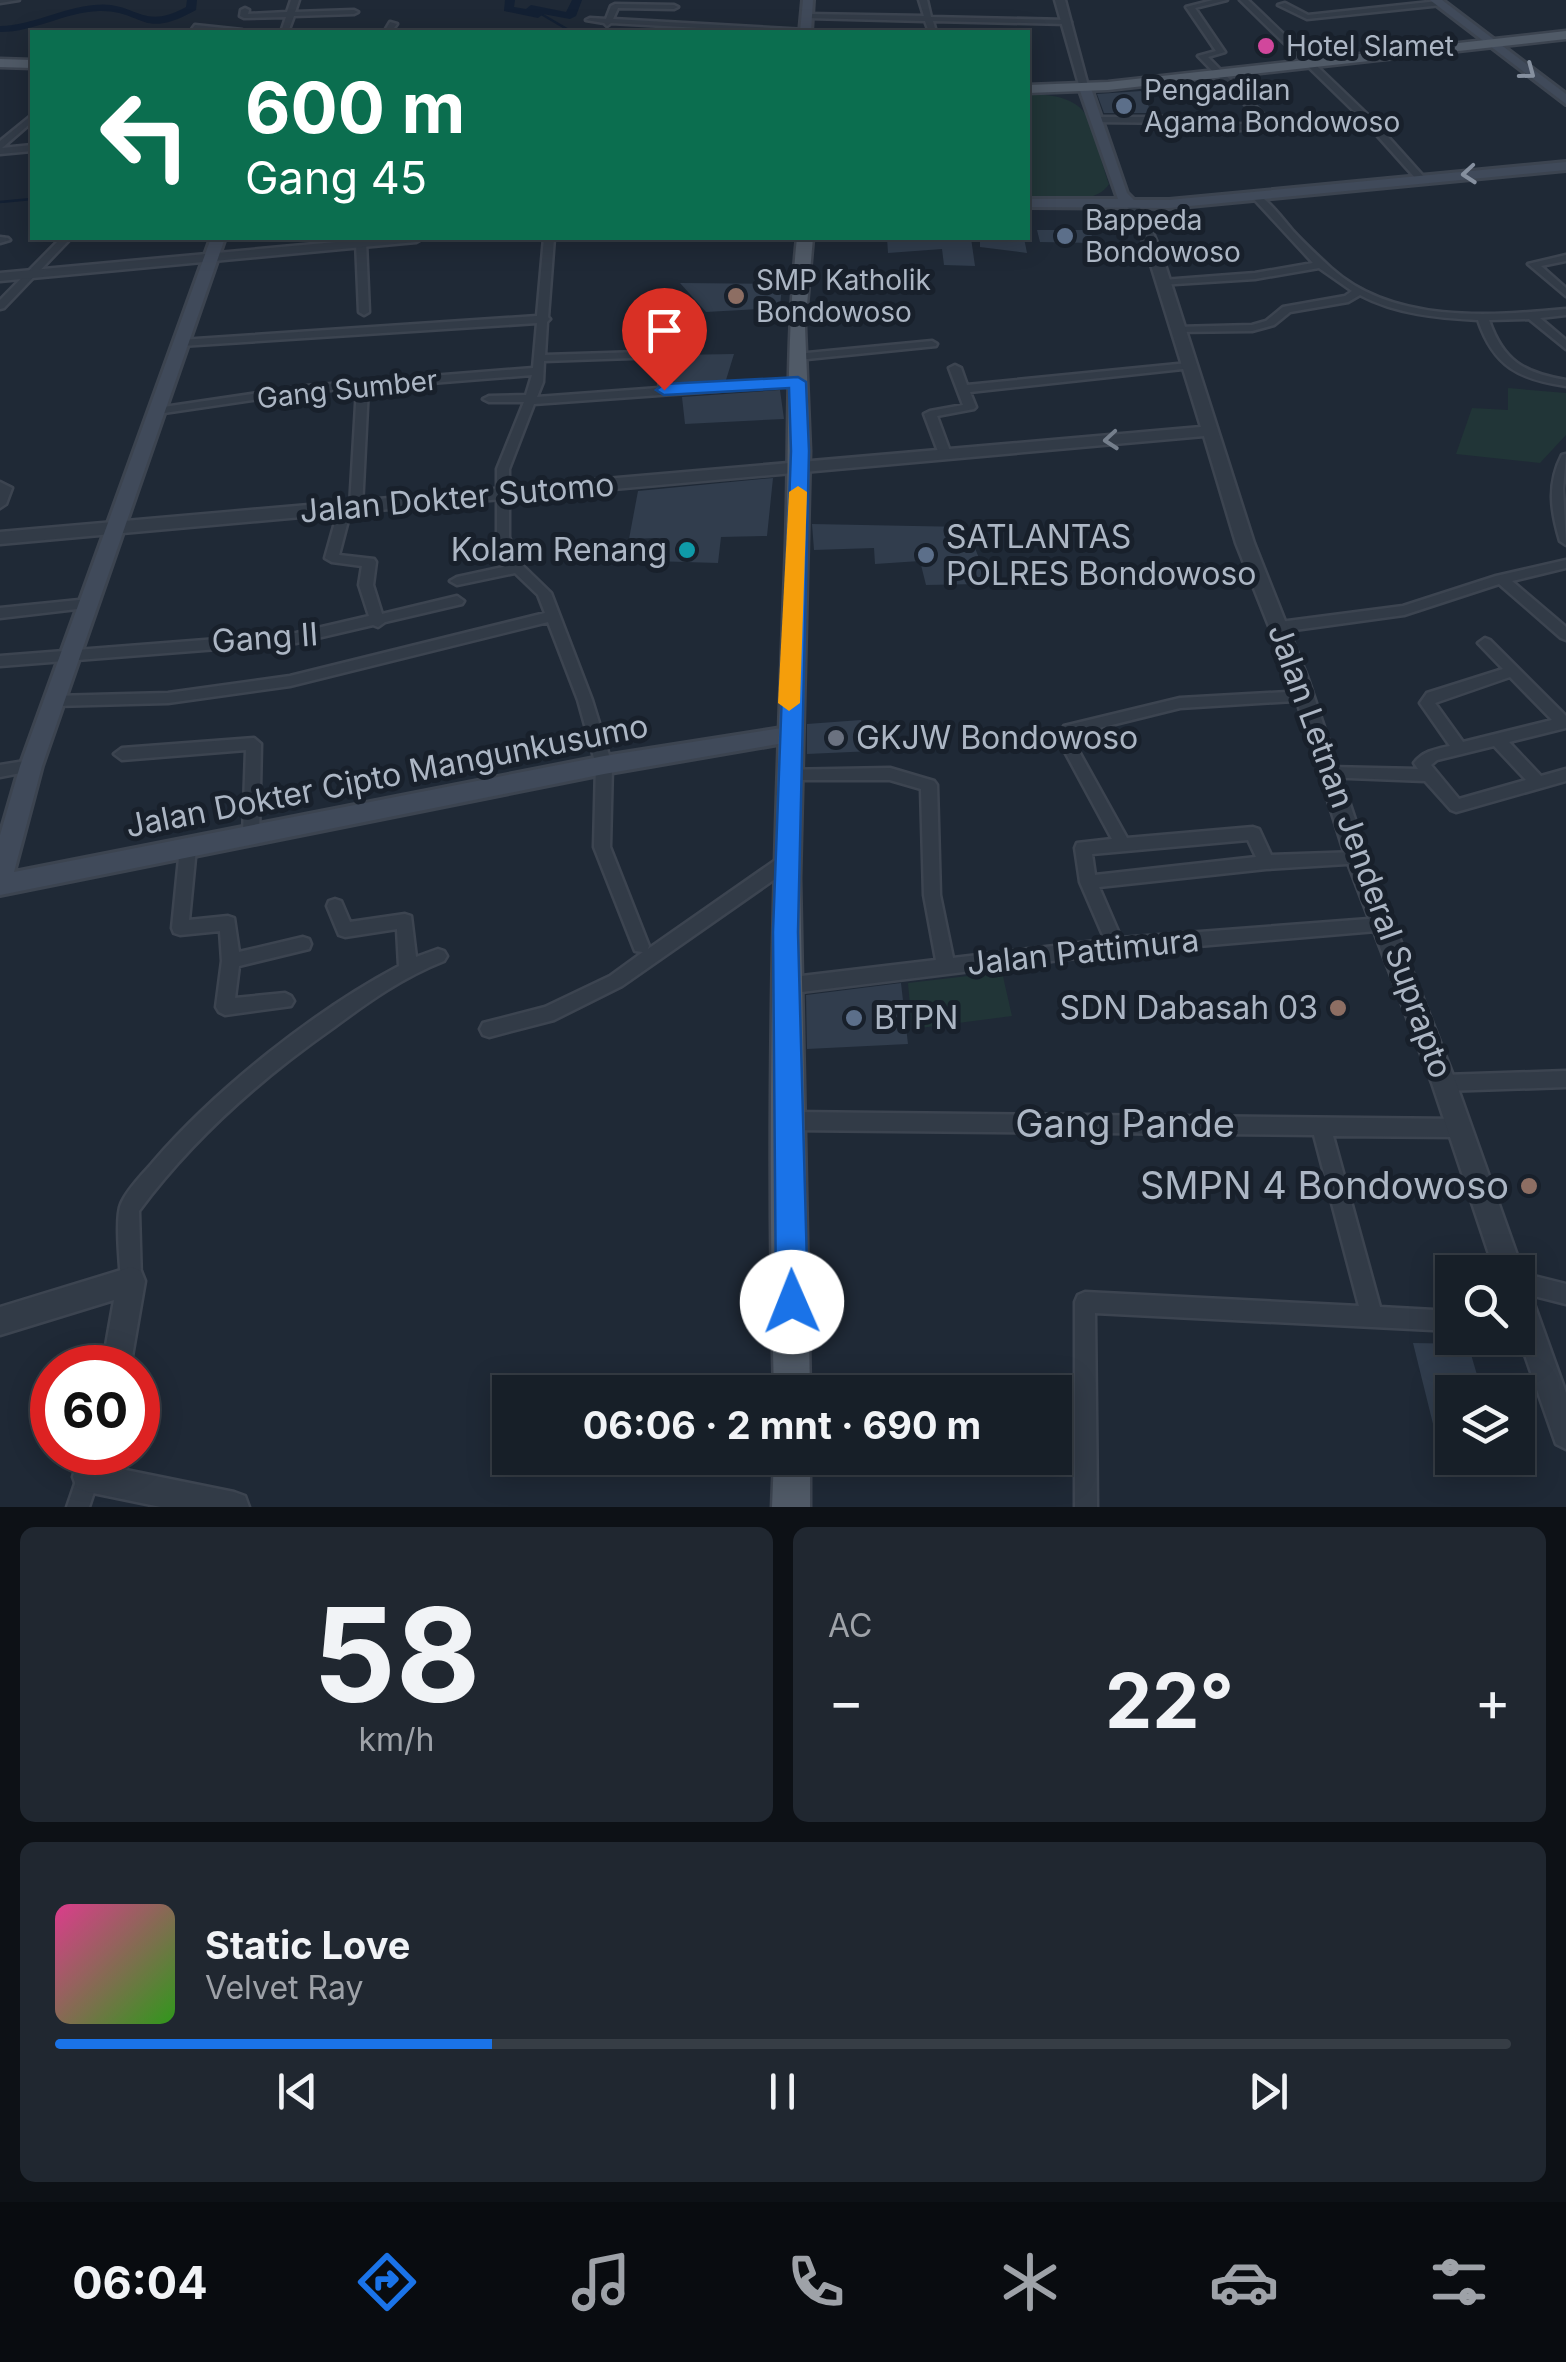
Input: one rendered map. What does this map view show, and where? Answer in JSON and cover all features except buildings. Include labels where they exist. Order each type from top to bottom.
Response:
[{"type":"main road","points":[[806,30],[808,0]]},
{"type":"main road","points":[[1437,2],[1566,100]]},
{"type":"main road","points":[[1030,89],[1087,94],[1217,74],[1566,35]]},
{"type":"main road","points":[[0,63],[30,64]]},
{"type":"main road","points":[[1087,94],[1122,194],[1131,204]]},
{"type":"main road","points":[[1030,203],[1131,204],[1256,196],[1566,166]]},
{"type":"main road","points":[[792,1375],[792,1122],[785,932],[798,467],[797,357],[804,240]]},
{"type":"main road","points":[[0,881],[31,766],[215,247]]},
{"type":"main road","name":"Jalan Dokter Cipto Mangunkusumo","points":[[0,881],[188,848],[604,765],[788,735]]},
{"type":"main road","points":[[791,1507],[792,1475]]},
{"type":"street","points":[[0,1],[16,0]]},
{"type":"street","points":[[286,30],[295,0]]},
{"type":"street","points":[[923,0],[931,30]]},
{"type":"street","points":[[1060,0],[1087,94]]},
{"type":"street","points":[[1223,0],[1190,7],[1222,52],[1202,56],[1269,125]]},
{"type":"street","points":[[1244,0],[1368,120],[1421,179]]},
{"type":"street","points":[[1282,5],[1307,17],[1437,2]]},
{"type":"street","points":[[607,24],[615,6],[674,6]]},
{"type":"street","points":[[245,10],[244,16],[354,12]]},
{"type":"street","points":[[808,16],[1067,22]]},
{"type":"street","points":[[590,20],[756,30]]},
{"type":"street","points":[[194,28],[218,30]]},
{"type":"street","points":[[0,148],[30,120]]},
{"type":"street","points":[[1096,120],[1190,120],[1199,129],[1368,120]]},
{"type":"street","points":[[0,148],[30,148]]},
{"type":"street","points":[[1256,196],[1322,264],[1359,291],[1400,307],[1436,314],[1482,316],[1566,312]]},
{"type":"street","name":"Jalan Letnan Jenderal Suprapto","points":[[1131,204],[1142,220],[1208,431],[1280,627],[1357,858],[1444,1083],[1503,1255]]},
{"type":"street","points":[[0,306],[36,274],[64,240]]},
{"type":"street","points":[[0,277],[215,247],[380,240]]},
{"type":"street","points":[[549,240],[539,365],[531,399],[503,469],[500,494],[504,546],[518,568],[538,584],[554,616],[604,765],[602,847],[641,946]]},
{"type":"street","points":[[361,242],[364,312]]},
{"type":"street","points":[[1566,258],[1533,264],[1566,294]]},
{"type":"street","points":[[1163,283],[1255,276],[1322,264]]},
{"type":"street","points":[[1177,330],[1252,328],[1270,323],[1288,309],[1348,298],[1359,291]]},
{"type":"street","points":[[1482,316],[1492,344],[1522,375],[1566,382]]},
{"type":"street","points":[[1532,316],[1566,346]]},
{"type":"street","points":[[180,343],[545,319]]},
{"type":"street","points":[[797,357],[932,344]]},
{"type":"street","name":"Gang Sumber","points":[[157,411],[306,389],[668,353],[664,390]]},
{"type":"street","points":[[963,389],[1188,366]]},
{"type":"street","points":[[946,454],[930,414],[970,407],[955,368]]},
{"type":"street","points":[[489,399],[798,382]]},
{"type":"street","points":[[364,385],[351,507],[332,558],[369,562],[366,586],[378,622]]},
{"type":"street","name":"Jalan Dokter Sutomo","points":[[0,538],[1208,431]]},
{"type":"street","points":[[1566,458],[1559,471],[1556,500],[1566,540]]},
{"type":"street","points":[[0,486],[6,487],[0,504]]},
{"type":"street","points":[[1280,627],[1404,610],[1501,579],[1566,564]]},
{"type":"street","points":[[457,581],[518,568]]},
{"type":"street","points":[[1501,579],[1566,635]]},
{"type":"street","name":"Gang II","points":[[0,661],[296,638],[457,602]]},
{"type":"street","points":[[0,613],[90,604]]},
{"type":"street","points":[[54,702],[183,696],[290,682],[554,616]]},
{"type":"street","points":[[1485,644],[1565,722]]},
{"type":"street","points":[[1460,749],[1427,702],[1432,697],[1513,672]]},
{"type":"street","points":[[1122,843],[1065,739],[1070,730],[1180,703],[1304,696]]},
{"type":"street","points":[[1565,722],[1424,759],[1428,775],[1456,806],[1566,775]]},
{"type":"street","points":[[1498,740],[1539,784]]},
{"type":"street","points":[[122,754],[254,744],[250,835]]},
{"type":"street","points":[[0,771],[31,766]]},
{"type":"street","points":[[1329,773],[1428,775]]},
{"type":"street","points":[[788,774],[890,774],[929,785],[932,895],[946,966]]},
{"type":"street","points":[[1116,946],[1088,882],[1083,848],[1253,833],[1266,862]]},
{"type":"street","points":[[188,848],[178,926],[184,930],[228,923],[230,961],[225,1007],[285,1001]]},
{"type":"street","points":[[1088,882],[1266,862],[1357,858]]},
{"type":"street","points":[[489,1030],[548,1014],[616,982],[786,870]]},
{"type":"street","points":[[336,906],[345,930],[406,920],[408,969]]},
{"type":"street","name":"Jalan Pattimura","points":[[786,986],[1116,946],[1382,926]]},
{"type":"street","points":[[230,961],[302,944]]},
{"type":"street","points":[[120,1345],[131,1281],[129,1208],[185,1140],[259,1072],[408,969],[438,956]]},
{"type":"street","points":[[1444,1083],[1566,1079]]},
{"type":"street","name":"Gang Pande","points":[[792,1122],[1458,1128]]},
{"type":"street","points":[[1321,1124],[1372,1316]]},
{"type":"street","points":[[0,1321],[131,1281]]},
{"type":"street","points":[[1535,1286],[1566,1294]]},
{"type":"street","points":[[1086,1507],[1085,1302],[1435,1319]]},
{"type":"street","points":[[1535,1352],[1566,1434]]},
{"type":"street","points":[[78,1507],[89,1475]]},
{"type":"street","points":[[126,1475],[234,1507]]},
{"type":"green space","points":[[1030,94],[1068,100],[1088,117],[1109,184],[1094,196],[1030,196]]},
{"type":"green space","points":[[1508,388],[1566,393],[1566,435],[1540,463],[1456,454],[1472,408],[1508,410]]},
{"type":"green space","points":[[1002,972],[1012,1016],[912,1029],[908,983]]},
{"type":"waterway","points":[[0,29],[28,27],[93,8],[118,10],[139,19],[161,22],[192,8],[192,0]]},
{"type":"waterway","points":[[510,0],[508,9],[538,15],[531,8],[570,16],[577,0]]},
{"type":"waterway","points":[[531,8],[569,30]]},
{"type":"waterway","points":[[0,202],[30,199]]},
{"type":"slow traffic","points":[[789,703],[798,492]]},
{"type":"place","name":"Hotel Slamet","points":[[1266,46]]},
{"type":"place","name":"Pengadilan Agama Bondowoso","points":[[1124,106]]},
{"type":"place","name":"Bappeda Bondowoso","points":[[1065,236]]},
{"type":"place","name":"SMP Katholik Bondowoso","points":[[736,296]]},
{"type":"place","name":"Kolam Renang","points":[[687,550]]},
{"type":"place","name":"SATLANTAS POLRES Bondowoso","points":[[926,555]]},
{"type":"place","name":"GKJW Bondowoso","points":[[836,738]]},
{"type":"place","name":"SDN Dabasah 03","points":[[1338,1008]]},
{"type":"place","name":"BTPN","points":[[854,1018]]},
{"type":"place","name":"SMPN 4 Bondowoso","points":[[1529,1186]]},
{"type":"route","points":[[664,390],[798,382],[800,451],[792,606],[785,932],[792,1122],[792,1302]]}]
